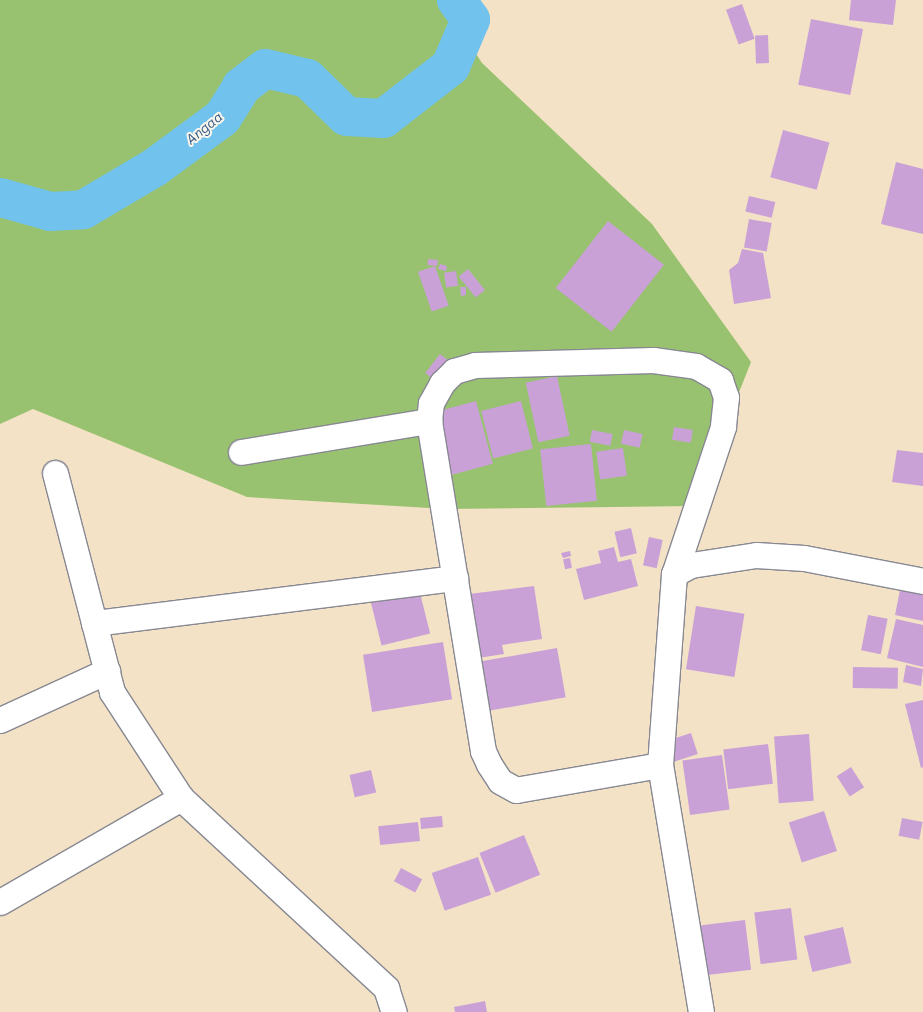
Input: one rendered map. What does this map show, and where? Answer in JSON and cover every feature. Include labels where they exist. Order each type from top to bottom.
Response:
[{"type":"street","points":[[660,765],[516,790],[500,781],[483,751],[429,421],[431,403],[442,383],[454,371],[475,365],[653,360],[696,366],[720,380],[726,397],[723,427],[674,574],[660,765],[700,1012]]},
{"type":"street","points":[[241,452],[429,421]]},
{"type":"street","points":[[55,473],[112,692],[181,798],[386,988],[394,1012]]},
{"type":"street","points":[[674,574],[690,566],[756,555],[804,558],[923,581]]},
{"type":"street","points":[[94,623],[455,578]]},
{"type":"street","points":[[0,720],[107,672]]},
{"type":"street","points":[[0,902],[181,798]]},
{"type":"green space","points":[[0,0],[441,0],[482,63],[652,224],[751,362],[694,506],[446,509],[247,497],[33,409],[0,424]]},
{"type":"building","points":[[851,0],[896,0],[893,25],[849,20]]},
{"type":"building","points":[[742,4],[755,39],[739,45],[726,10]]},
{"type":"building","points":[[811,19],[863,29],[850,95],[798,85]]},
{"type":"building","points":[[755,35],[768,35],[769,63],[756,63]]},
{"type":"building","points":[[783,130],[829,142],[817,190],[770,177]]},
{"type":"building","points":[[896,162],[923,169],[923,234],[881,224]]},
{"type":"building","points":[[749,196],[775,202],[772,218],[745,212]]},
{"type":"building","points":[[749,219],[772,223],[767,252],[744,248]]},
{"type":"building","points":[[608,221],[664,265],[612,332],[556,288]]},
{"type":"building","points":[[742,249],[763,253],[771,298],[734,304],[729,270],[738,263]]},
{"type":"building","points":[[428,259],[438,260],[437,266],[427,265]]},
{"type":"building","points":[[440,264],[447,266],[446,271],[438,269]]},
{"type":"building","points":[[435,266],[449,306],[432,312],[418,272]]},
{"type":"building","points":[[468,269],[485,290],[476,298],[459,277]]},
{"type":"building","points":[[456,271],[458,286],[446,288],[444,273]]},
{"type":"building","points":[[460,287],[466,287],[466,295],[461,296]]},
{"type":"building","points":[[440,354],[449,361],[434,380],[425,373]]},
{"type":"building","points":[[557,376],[570,436],[538,442],[526,383]]},
{"type":"building","points":[[476,401],[493,464],[448,476],[432,413]]},
{"type":"building","points":[[521,401],[533,449],[493,458],[481,411]]},
{"type":"building","points":[[674,427],[693,430],[691,443],[672,440]]},
{"type":"building","points":[[592,430],[613,434],[610,446],[590,442]]},
{"type":"building","points":[[624,430],[643,434],[640,448],[621,444]]},
{"type":"building","points":[[591,444],[597,501],[546,506],[540,449]]},
{"type":"building","points":[[623,448],[627,476],[600,479],[596,452]]},
{"type":"building","points":[[897,450],[923,453],[923,486],[892,482]]},
{"type":"building","points":[[631,528],[637,553],[620,557],[614,532]]},
{"type":"building","points":[[649,537],[663,540],[657,568],[643,565]]},
{"type":"building","points":[[614,547],[618,562],[631,559],[638,586],[584,600],[576,569],[601,563],[598,551]]},
{"type":"building","points":[[570,551],[571,556],[563,558],[561,553]]},
{"type":"building","points":[[570,558],[572,568],[565,569],[563,559]]},
{"type":"building","points":[[902,580],[923,585],[923,621],[895,615]]},
{"type":"building","points":[[418,585],[430,634],[382,646],[369,597]]},
{"type":"building","points":[[534,586],[542,639],[502,645],[504,654],[478,658],[469,594]]},
{"type":"building","points":[[696,606],[744,614],[734,677],[686,669]]},
{"type":"building","points":[[868,615],[888,619],[881,654],[861,650]]},
{"type":"building","points":[[896,619],[923,625],[923,667],[887,658]]},
{"type":"building","points":[[443,642],[452,699],[372,712],[363,655]]},
{"type":"building","points":[[557,648],[566,697],[483,712],[474,663]]},
{"type":"building","points":[[906,665],[923,669],[921,686],[903,682]]},
{"type":"building","points":[[853,667],[898,668],[898,689],[853,688]]},
{"type":"building","points":[[923,700],[923,767],[921,768],[905,704]]},
{"type":"building","points":[[691,733],[698,754],[674,762],[667,741]]},
{"type":"building","points":[[809,734],[814,801],[779,803],[774,736]]},
{"type":"building","points":[[768,744],[773,784],[728,789],[723,749]]},
{"type":"building","points":[[722,755],[730,809],[690,815],[682,761]]},
{"type":"building","points":[[851,767],[864,787],[850,796],[837,776]]},
{"type":"building","points":[[371,770],[376,792],[355,797],[350,775]]},
{"type":"building","points":[[824,811],[837,851],[802,862],[789,822]]},
{"type":"building","points":[[442,816],[443,827],[421,829],[420,818]]},
{"type":"building","points":[[902,818],[923,822],[919,840],[899,836]]},
{"type":"building","points":[[418,822],[420,841],[380,845],[378,826]]},
{"type":"building","points":[[524,835],[540,875],[496,893],[479,853]]},
{"type":"building","points":[[478,857],[491,895],[445,911],[432,873]]},
{"type":"building","points":[[401,868],[422,879],[415,893],[394,881]]},
{"type":"building","points":[[791,908],[797,960],[761,964],[754,913]]},
{"type":"building","points":[[745,920],[751,970],[701,976],[695,926]]},
{"type":"building","points":[[843,927],[851,963],[812,972],[804,936]]},
{"type":"building","points":[[485,1001],[487,1012],[455,1012],[454,1007]]},
{"type":"waterway","name":"Angaa","points":[[0,197],[50,211],[83,209],[154,167],[222,117],[241,86],[265,68],[307,78],[346,116],[383,118],[450,66],[470,19],[456,0]]}]
